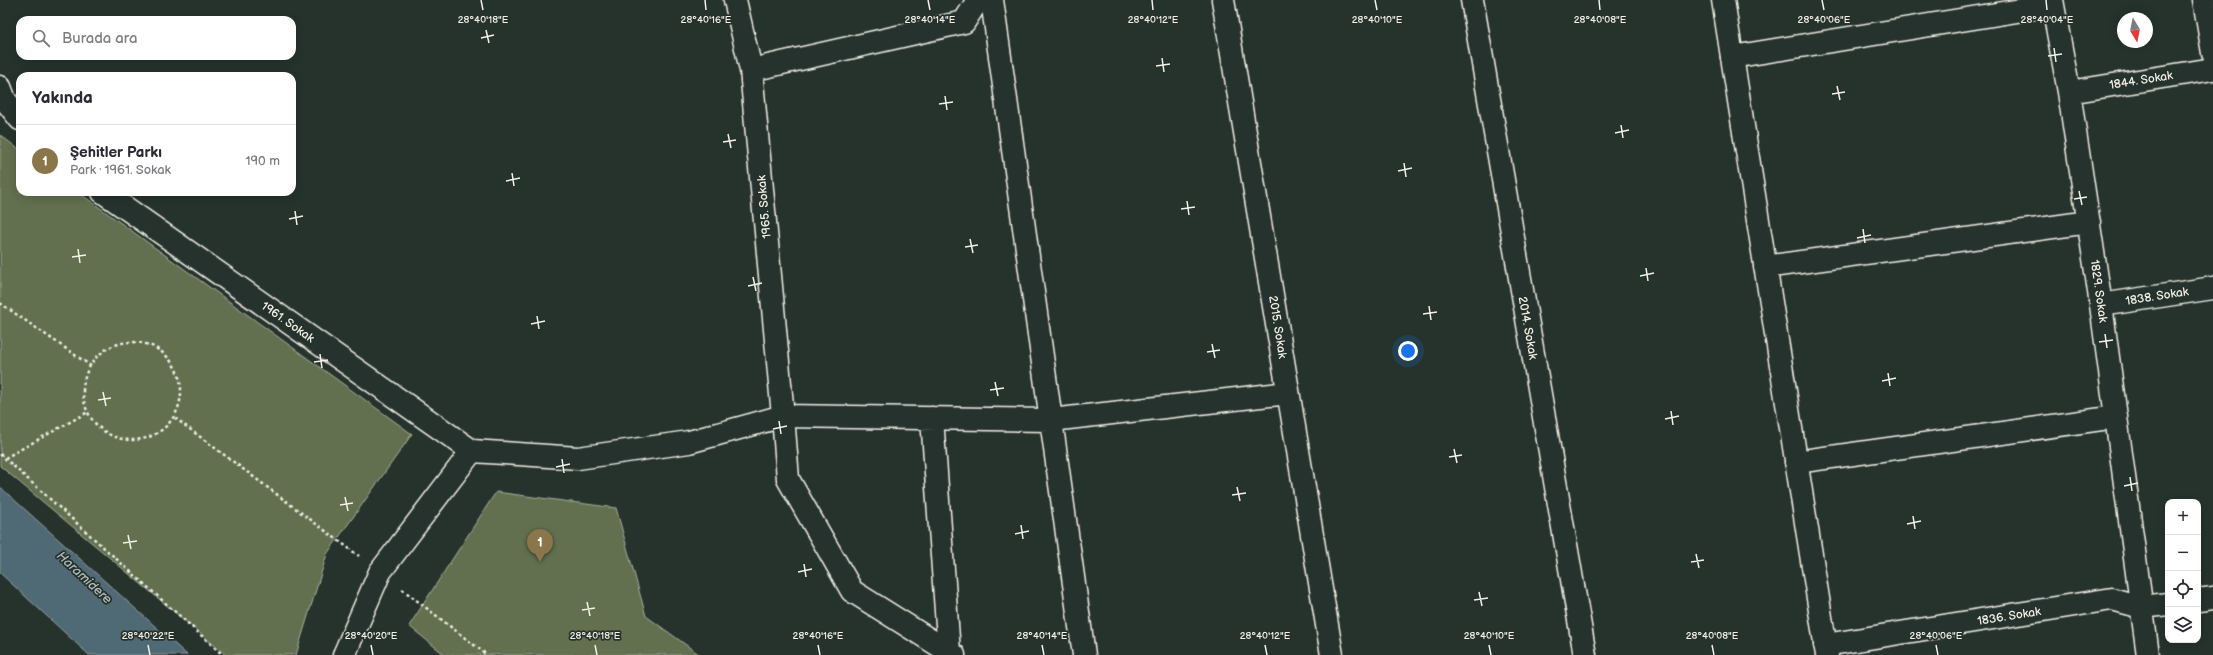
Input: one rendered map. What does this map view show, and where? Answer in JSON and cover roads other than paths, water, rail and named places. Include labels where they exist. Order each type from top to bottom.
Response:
[{"type":"street","name":"1965. Sokak","points":[[735,0],[751,70],[788,479],[852,591],[951,654]]},
{"type":"street","points":[[751,70],[964,22],[978,0]]},
{"type":"street","points":[[992,0],[1084,655]]},
{"type":"street","name":"2015. Sokak","points":[[1223,0],[1332,655]]},
{"type":"street","name":"2014. Sokak","points":[[1472,0],[1585,655]]},
{"type":"street","points":[[1723,0],[1826,650]]},
{"type":"street","points":[[2204,0],[2213,53]]},
{"type":"street","points":[[1732,57],[2052,3]]},
{"type":"street","name":"1829. Sokak","points":[[2052,3],[2069,92],[2089,222],[2148,655]]},
{"type":"street","name":"1844. Sokak","points":[[2069,92],[2213,69]]},
{"type":"street","points":[[0,87],[5,100],[16,114]]},
{"type":"street","name":"1961. Sokak","points":[[109,196],[472,451]]},
{"type":"street","points":[[1765,267],[2089,222]]},
{"type":"street","name":"1838. Sokak","points":[[2101,305],[2213,288]]},
{"type":"street","points":[[344,655],[380,572],[472,451],[578,458],[689,442],[783,416],[1051,420],[1288,393]]},
{"type":"street","points":[[1796,462],[2116,417]]},
{"type":"street","points":[[932,418],[951,654]]},
{"type":"street","points":[[2201,600],[2213,598]]},
{"type":"street","name":"1836. Sokak","points":[[1826,650],[2112,599],[2141,607],[2165,604]]},
{"type":"water","name":"Haramidere","points":[[0,487],[187,655],[89,655],[0,573]]},
{"type":"place","name":"Şehitler Parkı","points":[[540,562]]}]
